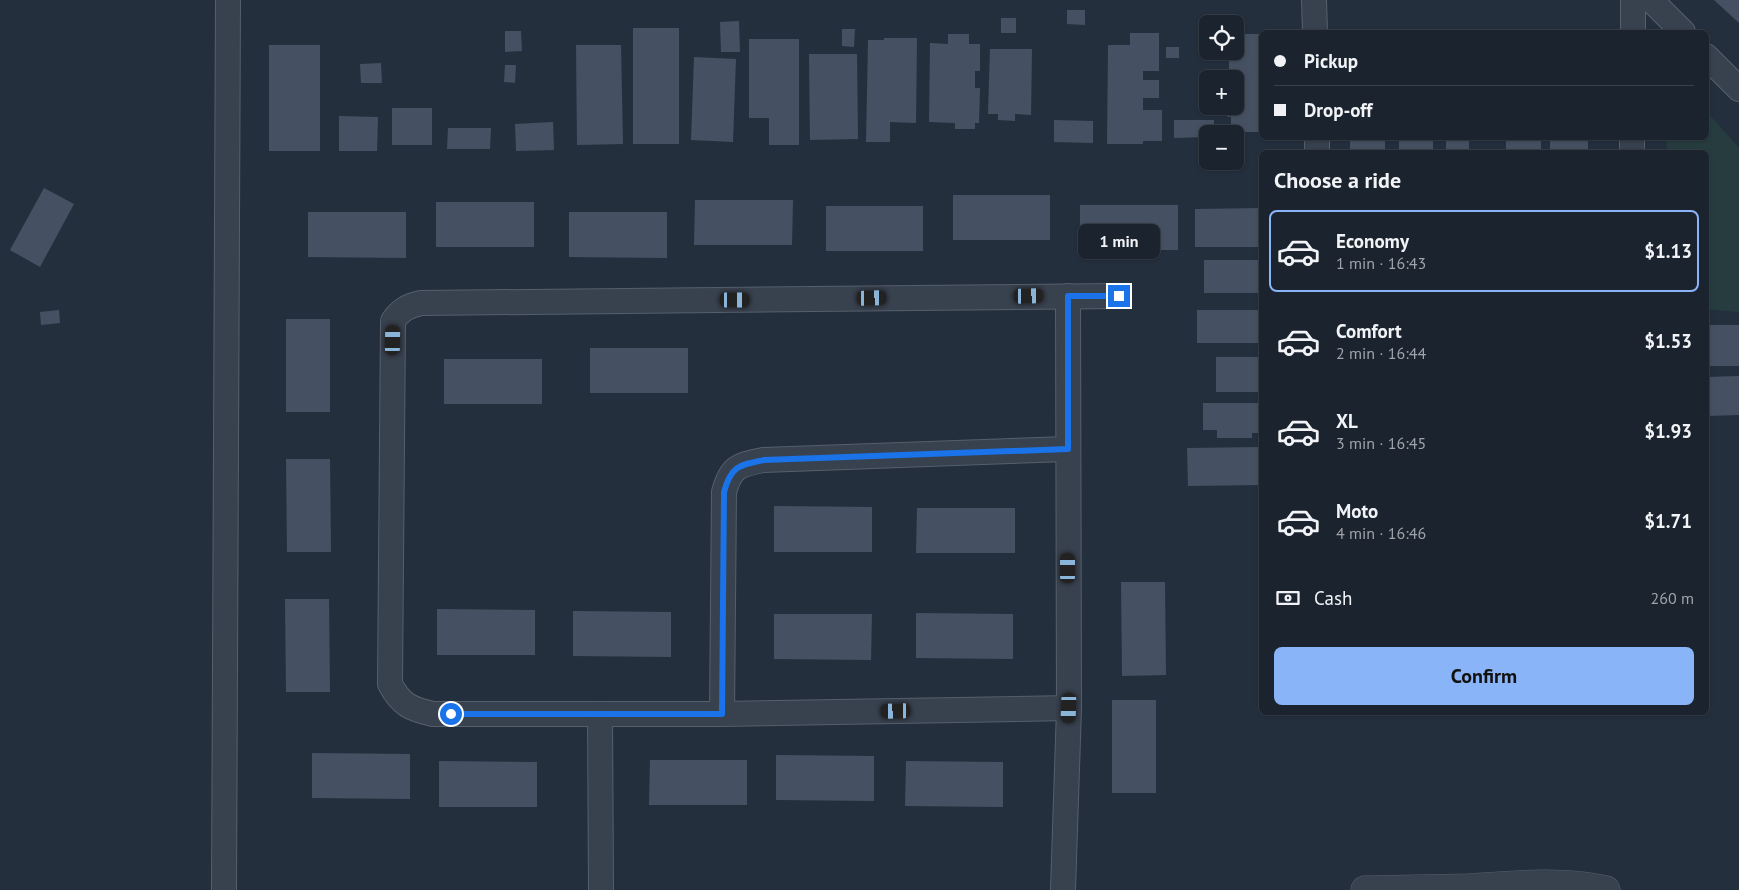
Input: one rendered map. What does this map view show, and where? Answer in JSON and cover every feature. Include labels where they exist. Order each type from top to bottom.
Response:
[{"type":"street","points":[[224,890],[228,0]]},
{"type":"street","points":[[1314,0],[1315,30]]},
{"type":"street","points":[[1633,0],[1633,30]]},
{"type":"street","points":[[1651,0],[1681,30]]},
{"type":"street","points":[[1709,59],[1739,89]]},
{"type":"street","points":[[1063,890],[1069,708],[1068,296]]},
{"type":"street","points":[[1069,708],[722,714],[433,714],[404,704],[390,684],[393,321],[398,314],[411,305],[421,303],[1119,296]]},
{"type":"street","points":[[722,714],[724,492],[734,469],[748,463],[764,460],[1068,449]]},
{"type":"street","points":[[600,714],[601,890]]},
{"type":"street","points":[[1365,890],[1563,884],[1606,890]]},
{"type":"green space","points":[[1709,114],[1739,148],[1739,312],[1709,309],[1709,150],[1667,150],[1666,140],[1709,140]]},
{"type":"building","points":[[1714,0],[1739,0],[1739,23]]},
{"type":"building","points":[[1067,10],[1085,10],[1085,25],[1067,24]]},
{"type":"building","points":[[1001,18],[1016,18],[1016,33],[1001,33]]},
{"type":"building","points":[[739,21],[740,52],[721,52],[720,22]]},
{"type":"building","points":[[633,28],[679,28],[679,144],[633,144]]},
{"type":"building","points":[[842,29],[855,29],[854,47],[842,46]]},
{"type":"building","points":[[505,31],[521,31],[522,51],[505,52]]},
{"type":"building","points":[[1130,33],[1159,33],[1159,71],[1143,71],[1143,80],[1159,80],[1159,98],[1143,98],[1143,110],[1162,110],[1162,141],[1143,141],[1143,144],[1107,144],[1108,45],[1130,45]]},
{"type":"building","points":[[948,34],[969,34],[969,44],[980,44],[980,71],[975,71],[975,88],[980,88],[979,123],[975,123],[975,129],[955,129],[955,123],[929,122],[930,43],[948,44]]},
{"type":"building","points":[[1244,34],[1259,34],[1259,132],[1244,132],[1244,125],[1231,125],[1231,117],[1227,117],[1227,115],[1244,115],[1244,70],[1229,70],[1229,60],[1244,60]]},
{"type":"building","points":[[884,38],[917,38],[916,123],[890,122],[890,142],[866,142],[868,40],[884,40]]},
{"type":"building","points":[[749,39],[799,39],[799,145],[769,145],[769,118],[749,118]]},
{"type":"building","points":[[269,45],[320,45],[320,151],[269,151]]},
{"type":"building","points":[[576,45],[621,45],[623,144],[577,145]]},
{"type":"building","points":[[1166,47],[1179,47],[1179,58],[1166,58]]},
{"type":"building","points":[[990,49],[1032,49],[1031,115],[1015,114],[1015,121],[998,120],[998,114],[988,114]]},
{"type":"building","points":[[809,54],[857,54],[858,139],[810,140]]},
{"type":"building","points":[[694,57],[736,59],[733,142],[691,140]]},
{"type":"building","points":[[381,63],[382,83],[361,83],[360,64]]},
{"type":"building","points":[[505,65],[516,65],[515,83],[504,82]]},
{"type":"building","points":[[392,108],[432,108],[432,145],[392,145]]},
{"type":"building","points":[[339,116],[378,117],[377,151],[339,151]]},
{"type":"building","points":[[1054,120],[1093,121],[1093,143],[1054,142]]},
{"type":"building","points":[[1174,120],[1214,120],[1214,125],[1199,125],[1199,137],[1174,138]]},
{"type":"building","points":[[553,122],[554,150],[516,151],[515,124]]},
{"type":"building","points":[[448,128],[491,128],[490,149],[447,149]]},
{"type":"building","points":[[1350,140],[1385,140],[1385,150],[1350,150]]},
{"type":"building","points":[[1399,140],[1433,140],[1433,150],[1399,150]]},
{"type":"building","points":[[1446,140],[1469,140],[1469,150],[1446,150]]},
{"type":"building","points":[[1506,140],[1541,140],[1541,150],[1506,150]]},
{"type":"building","points":[[1550,140],[1588,140],[1588,150],[1550,150]]},
{"type":"building","points":[[44,188],[74,204],[40,267],[10,250]]},
{"type":"building","points":[[953,195],[1050,195],[1050,240],[953,240]]},
{"type":"building","points":[[695,200],[793,200],[792,245],[694,245]]},
{"type":"building","points":[[436,202],[534,202],[534,247],[436,247]]},
{"type":"building","points":[[1080,205],[1178,205],[1178,250],[1080,250]]},
{"type":"building","points":[[826,206],[923,206],[923,251],[826,251]]},
{"type":"building","points":[[1259,208],[1259,247],[1195,247],[1195,209]]},
{"type":"building","points":[[308,212],[406,212],[406,258],[308,257]]},
{"type":"building","points":[[569,212],[667,212],[667,258],[569,257]]},
{"type":"building","points":[[1204,260],[1259,260],[1259,293],[1204,293]]},
{"type":"building","points":[[59,310],[60,323],[41,325],[40,312]]},
{"type":"building","points":[[1197,310],[1259,310],[1259,343],[1197,343]]},
{"type":"building","points":[[286,319],[330,319],[330,412],[286,412]]},
{"type":"building","points":[[1709,325],[1739,325],[1739,366],[1709,366]]},
{"type":"building","points":[[590,348],[688,348],[688,393],[590,393]]},
{"type":"building","points":[[1216,357],[1259,357],[1259,392],[1216,392]]},
{"type":"building","points":[[444,359],[542,359],[542,404],[444,404]]},
{"type":"building","points":[[1739,376],[1739,415],[1709,416],[1709,377]]},
{"type":"building","points":[[1203,403],[1259,403],[1259,433],[1252,433],[1252,438],[1217,438],[1217,430],[1203,430]]},
{"type":"building","points":[[1259,447],[1259,485],[1188,486],[1187,448]]},
{"type":"building","points":[[286,459],[330,459],[331,552],[287,552]]},
{"type":"building","points":[[774,506],[872,507],[872,552],[774,552]]},
{"type":"building","points":[[917,508],[1015,508],[1015,553],[916,553]]},
{"type":"building","points":[[1121,582],[1165,582],[1166,675],[1122,676]]},
{"type":"building","points":[[285,599],[329,599],[330,692],[286,692]]},
{"type":"building","points":[[437,609],[535,610],[535,655],[437,655]]},
{"type":"building","points":[[573,611],[671,612],[671,657],[573,656]]},
{"type":"building","points":[[916,613],[1013,614],[1013,659],[916,658]]},
{"type":"building","points":[[774,614],[872,614],[871,660],[774,659]]},
{"type":"building","points":[[1112,700],[1156,700],[1156,793],[1112,793]]},
{"type":"building","points":[[312,753],[410,754],[410,799],[312,798]]},
{"type":"building","points":[[776,755],[874,756],[874,801],[776,800]]},
{"type":"building","points":[[650,760],[747,760],[747,805],[649,805]]},
{"type":"building","points":[[439,761],[537,762],[537,807],[439,807]]},
{"type":"building","points":[[906,761],[1003,762],[1003,807],[905,806]]},
{"type":"route","points":[[451,714],[722,714],[724,492],[734,469],[748,463],[764,460],[1068,449],[1068,296],[1119,296]]}]
